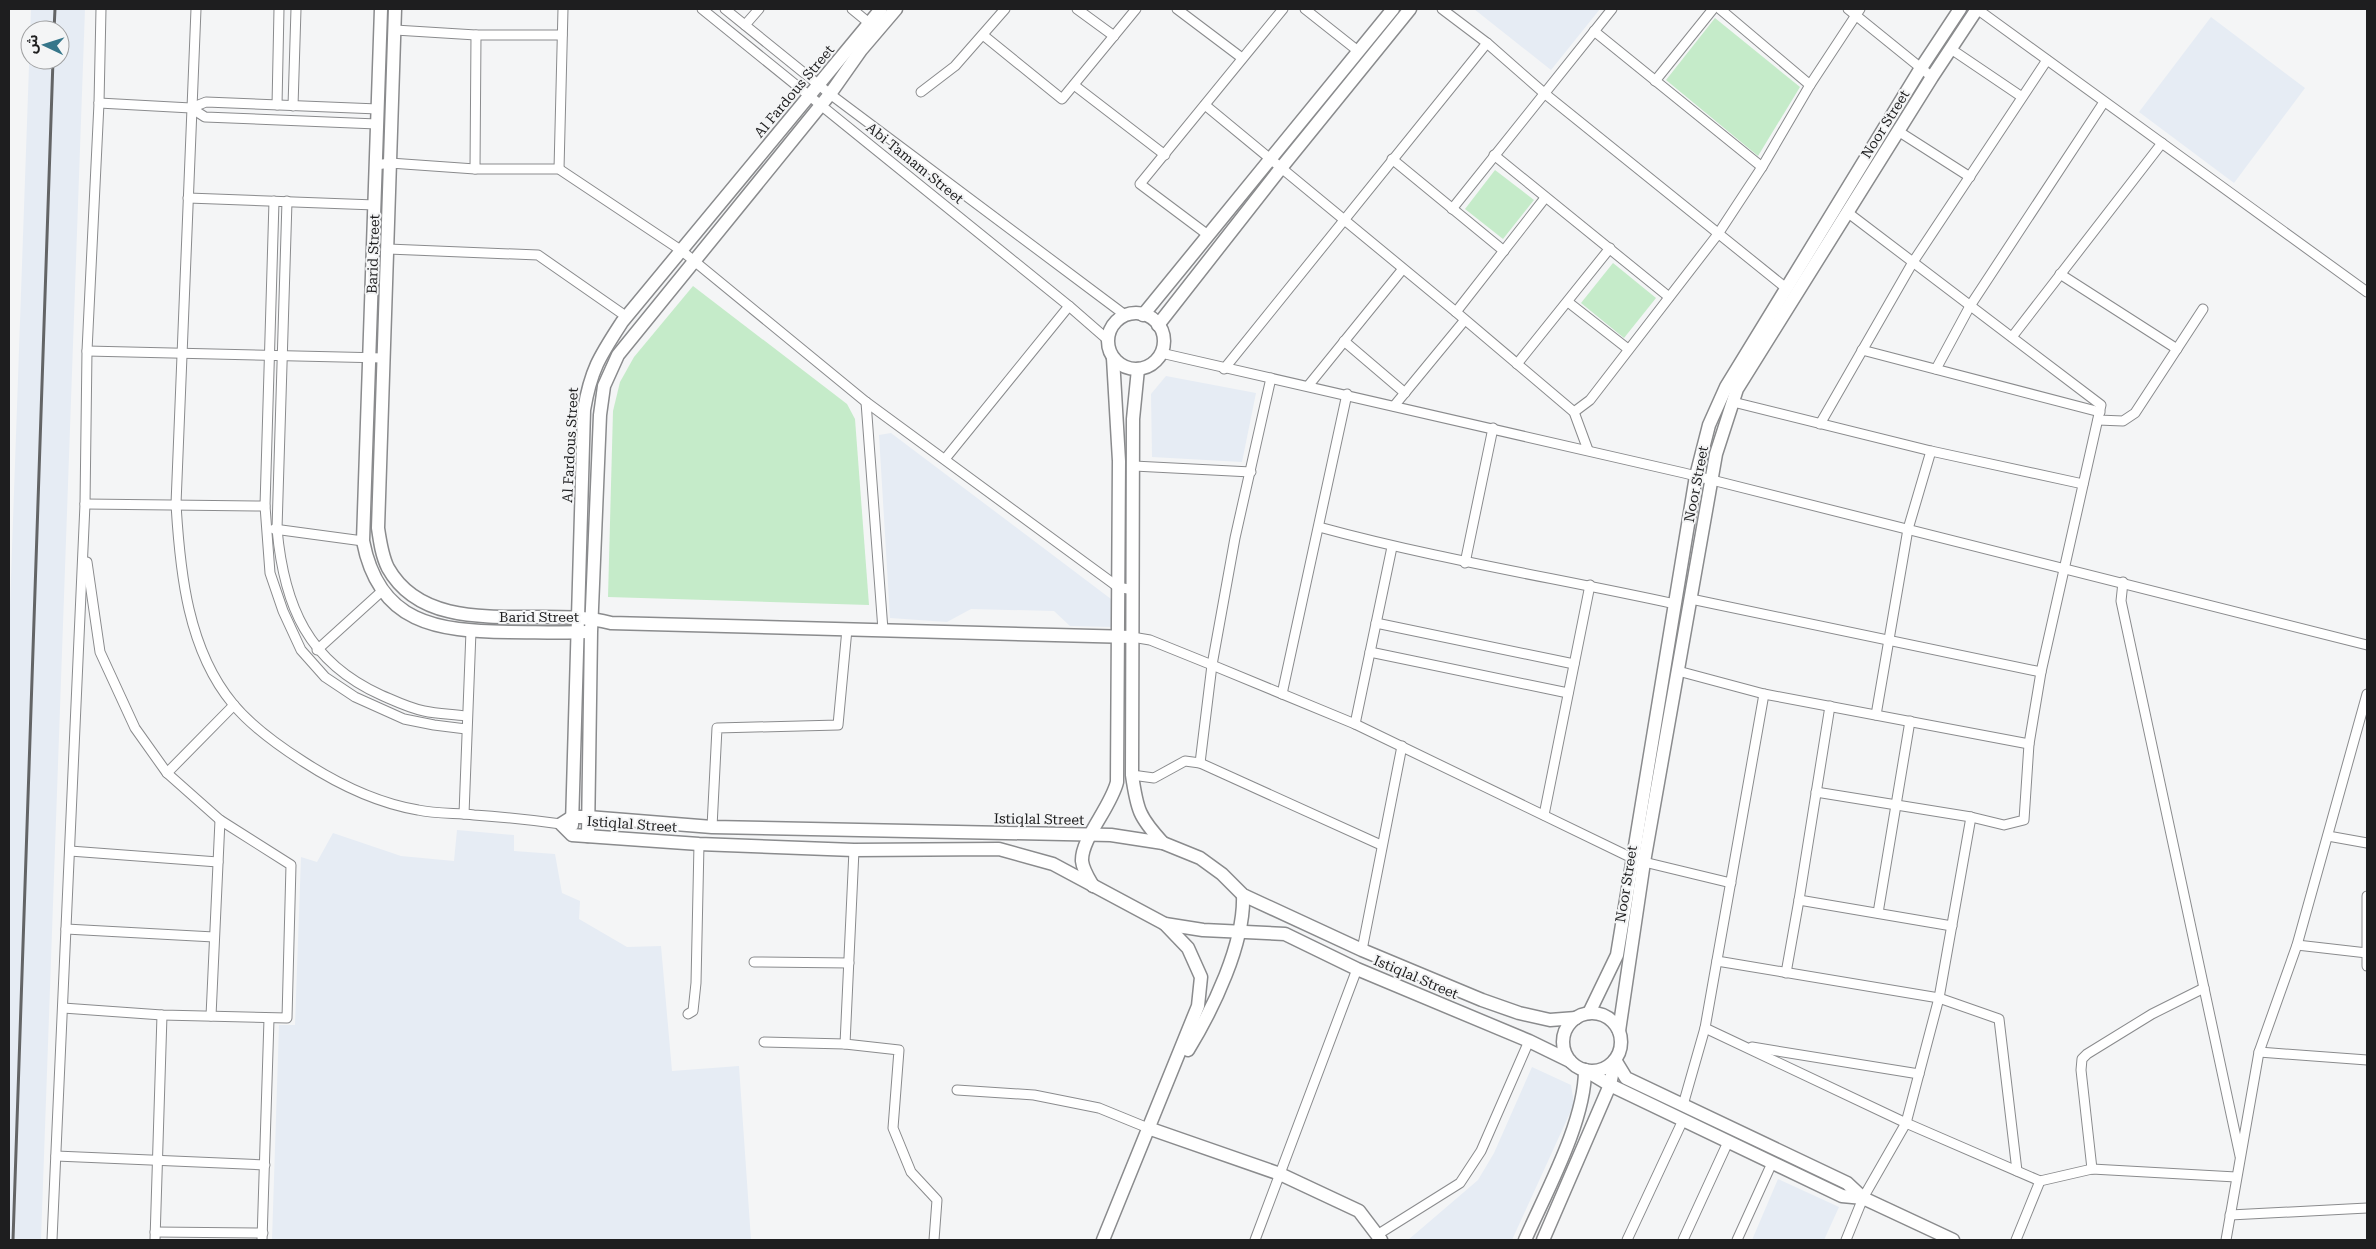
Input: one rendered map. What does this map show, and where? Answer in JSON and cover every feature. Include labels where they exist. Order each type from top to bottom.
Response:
[{"type":"main road","name":"Barid Street","points":[[381,9],[363,535],[366,560],[382,591],[400,608],[426,623],[471,631],[577,632],[591,632],[611,623]]},
{"type":"main road","name":"Barid Street","points":[[395,9],[378,528],[382,552],[388,568],[410,594],[425,604],[449,612],[473,615],[592,618],[611,623]]},
{"type":"main road","name":"Al Fardous Street","points":[[572,835],[584,410],[589,380],[599,356],[627,316],[881,9]]},
{"type":"main road","name":"Al Fardous Street","points":[[588,836],[591,632],[600,415],[604,386],[618,355],[826,99],[861,50],[896,9]]},
{"type":"main road","points":[[1143,315],[1393,9]]},
{"type":"main road","points":[[1158,325],[1281,168],[1410,9]]},
{"type":"main road","name":"Noor Street","points":[[1619,1031],[1638,860],[1675,604],[1696,476],[1709,425],[1726,387],[1921,68],[1960,9]]},
{"type":"main road","name":"Noor Street","points":[[1589,1013],[1617,955],[1678,671],[1716,454],[1737,389],[1932,77],[1977,9]]},
{"type":"main road","points":[[1092,886],[1082,863],[1083,850],[1114,794],[1117,782],[1119,461],[1113,358],[1108,340],[1111,329],[1116,321],[1125,315],[1143,315],[1158,325],[1162,334],[1161,353],[1156,361],[1138,369],[1128,368],[1113,358]]},
{"type":"main road","points":[[1138,369],[1133,419],[1132,775],[1137,808],[1149,828],[1163,843]]},
{"type":"main road","points":[[363,535],[378,528]]},
{"type":"main road","points":[[611,623],[1132,636]]},
{"type":"main road","name":"Istiqlal Street","points":[[1570,1061],[1528,1041],[1357,969],[1285,934],[1203,930],[1165,924],[1053,864],[1000,849],[854,850],[699,844],[572,835],[561,824],[572,818],[588,817],[712,827],[1111,835],[1163,843],[1200,858],[1222,874],[1243,895],[1362,950],[1519,1013],[1550,1020],[1576,1018]]},
{"type":"main road","points":[[1164,1089],[1193,1042],[1223,985],[1244,913],[1243,895]]},
{"type":"main road","points":[[1103,1240],[1198,1006],[1201,977],[1188,948],[1165,924]]},
{"type":"main road","points":[[1545,1240],[1610,1085],[1615,1060],[1621,1046],[1619,1031],[1607,1017],[1589,1013],[1576,1018],[1564,1033],[1565,1053],[1570,1061],[1610,1085],[1842,1196],[1863,1198]]},
{"type":"main road","points":[[1615,1060],[1626,1078],[1847,1183],[1863,1198],[1953,1240]]},
{"type":"main road","points":[[1585,1070],[1601,1070],[1615,1060]]},
{"type":"main road","points":[[1525,1240],[1575,1126],[1585,1089],[1585,1070]]},
{"type":"main road","points":[[1148,1128],[1280,1174],[1359,1211],[1379,1238]]},
{"type":"street","points":[[52,1240],[84,539],[88,350],[99,104],[101,9]]},
{"type":"street","points":[[196,9],[176,504],[182,571],[199,644],[214,678],[234,705],[261,731],[320,773],[352,789],[418,811],[561,824]]},
{"type":"street","points":[[277,105],[279,9]]},
{"type":"street","points":[[293,106],[296,9]]},
{"type":"street","points":[[558,169],[563,9]]},
{"type":"street","name":"Abi Tamam Street","points":[[702,9],[809,94],[826,99],[1125,315]]},
{"type":"street","name":"Abi Tamam Street","points":[[725,9],[818,85],[826,99],[1108,340]]},
{"type":"street","points":[[745,25],[759,9]]},
{"type":"street","points":[[852,9],[869,24]]},
{"type":"street","points":[[922,92],[955,66],[1004,9]]},
{"type":"street","points":[[1077,9],[1114,36]]},
{"type":"street","points":[[983,35],[1062,99],[1136,9]]},
{"type":"street","points":[[1178,9],[1242,58]]},
{"type":"street","points":[[1208,236],[1140,184],[1282,9]]},
{"type":"street","points":[[1305,9],[1358,51]]},
{"type":"street","points":[[1442,9],[1487,43],[1544,93],[1786,288]]},
{"type":"street","points":[[1452,209],[1612,9]]},
{"type":"street","points":[[1655,81],[1713,9]]},
{"type":"street","points":[[1720,9],[1810,85]]},
{"type":"street","points":[[1848,9],[1858,12],[1932,77]]},
{"type":"street","points":[[1977,9],[2367,292]]},
{"type":"street","points":[[1574,412],[1590,400],[1718,234],[1762,167],[1810,85],[1858,12]]},
{"type":"street","points":[[395,30],[476,35],[562,35]]},
{"type":"street","points":[[1594,31],[1762,167]]},
{"type":"street","points":[[475,169],[476,35]]},
{"type":"street","points":[[1224,368],[1487,43]]},
{"type":"street","points":[[1951,49],[2022,97]]},
{"type":"street","points":[[1820,424],[1913,262],[2047,60]]},
{"type":"street","points":[[1074,85],[1165,155]]},
{"type":"street","points":[[99,104],[191,108],[206,102],[378,109]]},
{"type":"street","points":[[1936,369],[1970,306],[2104,102]]},
{"type":"street","points":[[1205,105],[1574,412],[1588,450]]},
{"type":"street","points":[[191,108],[205,117],[377,124]]},
{"type":"street","points":[[1898,131],[1970,177]]},
{"type":"street","points":[[2012,337],[2162,143]]},
{"type":"street","points":[[1494,156],[1669,297]]},
{"type":"street","points":[[1392,159],[1504,250]]},
{"type":"street","points":[[376,165],[390,163],[475,169],[558,169],[682,251],[866,402],[1118,587],[1133,590]]},
{"type":"street","points":[[188,198],[375,204]]},
{"type":"street","points":[[1456,312],[1544,198]]},
{"type":"street","points":[[274,201],[265,506],[270,573],[283,611],[301,650],[325,677],[355,697],[404,719],[434,726],[466,729]]},
{"type":"street","points":[[286,201],[277,529],[285,579],[297,614],[318,650],[344,675],[391,699],[424,711],[466,716]]},
{"type":"street","points":[[1816,792],[1971,817],[2004,825],[2024,820],[2029,744],[2041,672],[2101,404],[1847,212]]},
{"type":"street","points":[[1517,364],[1610,248]]},
{"type":"street","points":[[388,249],[538,255],[627,316]]},
{"type":"street","points":[[1308,386],[1402,270]]},
{"type":"street","points":[[2060,274],[2177,349]]},
{"type":"street","points":[[1568,302],[1628,350]]},
{"type":"street","points":[[945,459],[1069,306]]},
{"type":"street","points":[[1862,350],[2123,421],[2135,413],[2203,309]]},
{"type":"street","points":[[1394,406],[1464,321]]},
{"type":"street","points":[[1344,341],[1404,393]]},
{"type":"street","points":[[88,350],[384,358]]},
{"type":"street","points":[[1161,353],[1347,394],[1696,476],[2367,645]]},
{"type":"street","points":[[1200,762],[1212,665],[1235,538],[1271,378]]},
{"type":"street","points":[[1282,694],[1347,394]]},
{"type":"street","points":[[866,402],[883,630]]},
{"type":"street","points":[[1733,402],[1931,451],[2083,484]]},
{"type":"street","points":[[1465,563],[1492,428]]},
{"type":"street","points":[[1876,714],[1908,529],[1931,451]]},
{"type":"street","points":[[1134,466],[1251,472]]},
{"type":"street","points":[[85,504],[265,506]]},
{"type":"street","points":[[1319,527],[1392,547],[1465,563],[1675,604]]},
{"type":"street","points":[[266,529],[363,535]]},
{"type":"street","points":[[63,1008],[162,1015],[287,1018],[291,865],[220,820],[167,773],[135,728],[100,652],[84,539]]},
{"type":"street","points":[[1354,724],[1392,547]]},
{"type":"street","points":[[2123,582],[2120,601],[2240,1156]]},
{"type":"street","points":[[1544,815],[1590,586]]},
{"type":"street","points":[[318,650],[382,591]]},
{"type":"street","points":[[1691,599],[2041,672]]},
{"type":"street","points":[[1376,624],[1574,664]]},
{"type":"street","points":[[712,827],[717,728],[838,725],[847,629]]},
{"type":"street","points":[[464,814],[466,716],[471,631]]},
{"type":"street","points":[[1132,636],[1150,640],[1354,724],[1638,860],[1731,883]]},
{"type":"street","points":[[1370,652],[1568,693]]},
{"type":"street","points":[[1678,671],[1764,694],[2029,744]]},
{"type":"street","points":[[1683,1105],[1705,1028],[1764,694]]},
{"type":"street","points":[[2226,1240],[2259,1052],[2297,945],[2367,694]]},
{"type":"street","points":[[167,773],[234,705]]},
{"type":"street","points":[[1786,973],[1830,706]]},
{"type":"street","points":[[1878,913],[1894,805],[1910,721]]},
{"type":"street","points":[[1362,950],[1402,746]]},
{"type":"street","points":[[1132,775],[1154,778],[1185,761],[1200,762],[1382,845]]},
{"type":"street","points":[[1846,1240],[1863,1198],[1906,1124],[1939,998],[1971,817]]},
{"type":"street","points":[[212,1016],[220,820]]},
{"type":"street","points":[[2328,836],[2367,843]]},
{"type":"street","points":[[688,1014],[693,1011],[696,983],[699,844]]},
{"type":"street","points":[[845,1044],[854,850]]},
{"type":"street","points":[[70,851],[218,862]]},
{"type":"street","points":[[2367,896],[2367,966]]},
{"type":"street","points":[[1799,900],[1952,926]]},
{"type":"street","points":[[66,929],[214,936]]},
{"type":"street","points":[[2297,945],[2367,953]]},
{"type":"street","points":[[1717,961],[1939,998],[1999,1019],[2017,1171]]},
{"type":"street","points":[[754,962],[848,963]]},
{"type":"street","points":[[1255,1240],[1357,969]]},
{"type":"street","points":[[2092,1170],[2082,1059],[2087,1054],[2152,1014],[2204,988]]},
{"type":"street","points":[[162,1015],[155,1236],[263,1237],[270,1019]]},
{"type":"street","points":[[1705,1028],[1906,1124],[2040,1181],[2092,1170],[2236,1177]]},
{"type":"street","points":[[1379,1238],[1460,1183],[1482,1151],[1528,1041]]},
{"type":"street","points":[[764,1042],[845,1044],[900,1050],[893,1128],[911,1172],[937,1200],[934,1240]]},
{"type":"street","points":[[1740,1045],[1919,1074]]},
{"type":"street","points":[[2259,1052],[2367,1060]]},
{"type":"street","points":[[958,1090],[1044,1097],[1099,1108],[1148,1128]]},
{"type":"street","points":[[1627,1240],[1683,1120]]},
{"type":"street","points":[[1683,1240],[1728,1142]]},
{"type":"street","points":[[56,1156],[265,1164]]},
{"type":"street","points":[[1737,1240],[1772,1163]]},
{"type":"street","points":[[2016,1240],[2040,1181]]},
{"type":"street","points":[[2230,1215],[2367,1208]]},
{"type":"shaded area","points":[[31,9],[85,9],[41,1240],[9,1240],[9,634],[29,70],[70,70],[70,20],[30,20]]},
{"type":"shaded area","points":[[1474,9],[1600,9],[1551,70]]},
{"type":"shaded area","points":[[2211,17],[2305,88],[2234,183],[2139,112]]},
{"type":"shaded area","points":[[1166,376],[1256,393],[1242,462],[1152,457],[1151,394]]},
{"type":"shaded area","points":[[891,433],[1111,599],[1111,627],[1070,626],[1054,611],[971,609],[947,622],[890,618],[879,435]]},
{"type":"shaded area","points":[[457,830],[514,835],[514,851],[555,854],[562,893],[580,901],[579,919],[627,947],[661,946],[672,1071],[739,1066],[751,1240],[272,1240],[279,1025],[295,1025],[301,857],[317,862],[333,833],[401,856],[454,861]]},
{"type":"shaded area","points":[[1532,1067],[1571,1085],[1574,1104],[1512,1240],[1408,1240],[1478,1180],[1494,1153]]},
{"type":"shaded area","points":[[1778,1179],[1839,1207],[1824,1240],[1752,1240]]},
{"type":"green space","points":[[1715,18],[1800,87],[1758,156],[1666,80]]},
{"type":"green space","points":[[1495,170],[1534,200],[1503,239],[1465,209]]},
{"type":"green space","points":[[1613,263],[1656,298],[1624,338],[1581,303]]},
{"type":"green space","points":[[693,286],[847,404],[855,419],[869,605],[608,597],[613,411],[620,382],[634,357]]},
{"type":"railway","points":[[54,20],[55,9]]},
{"type":"railway","points":[[13,1240],[53,70]]}]
